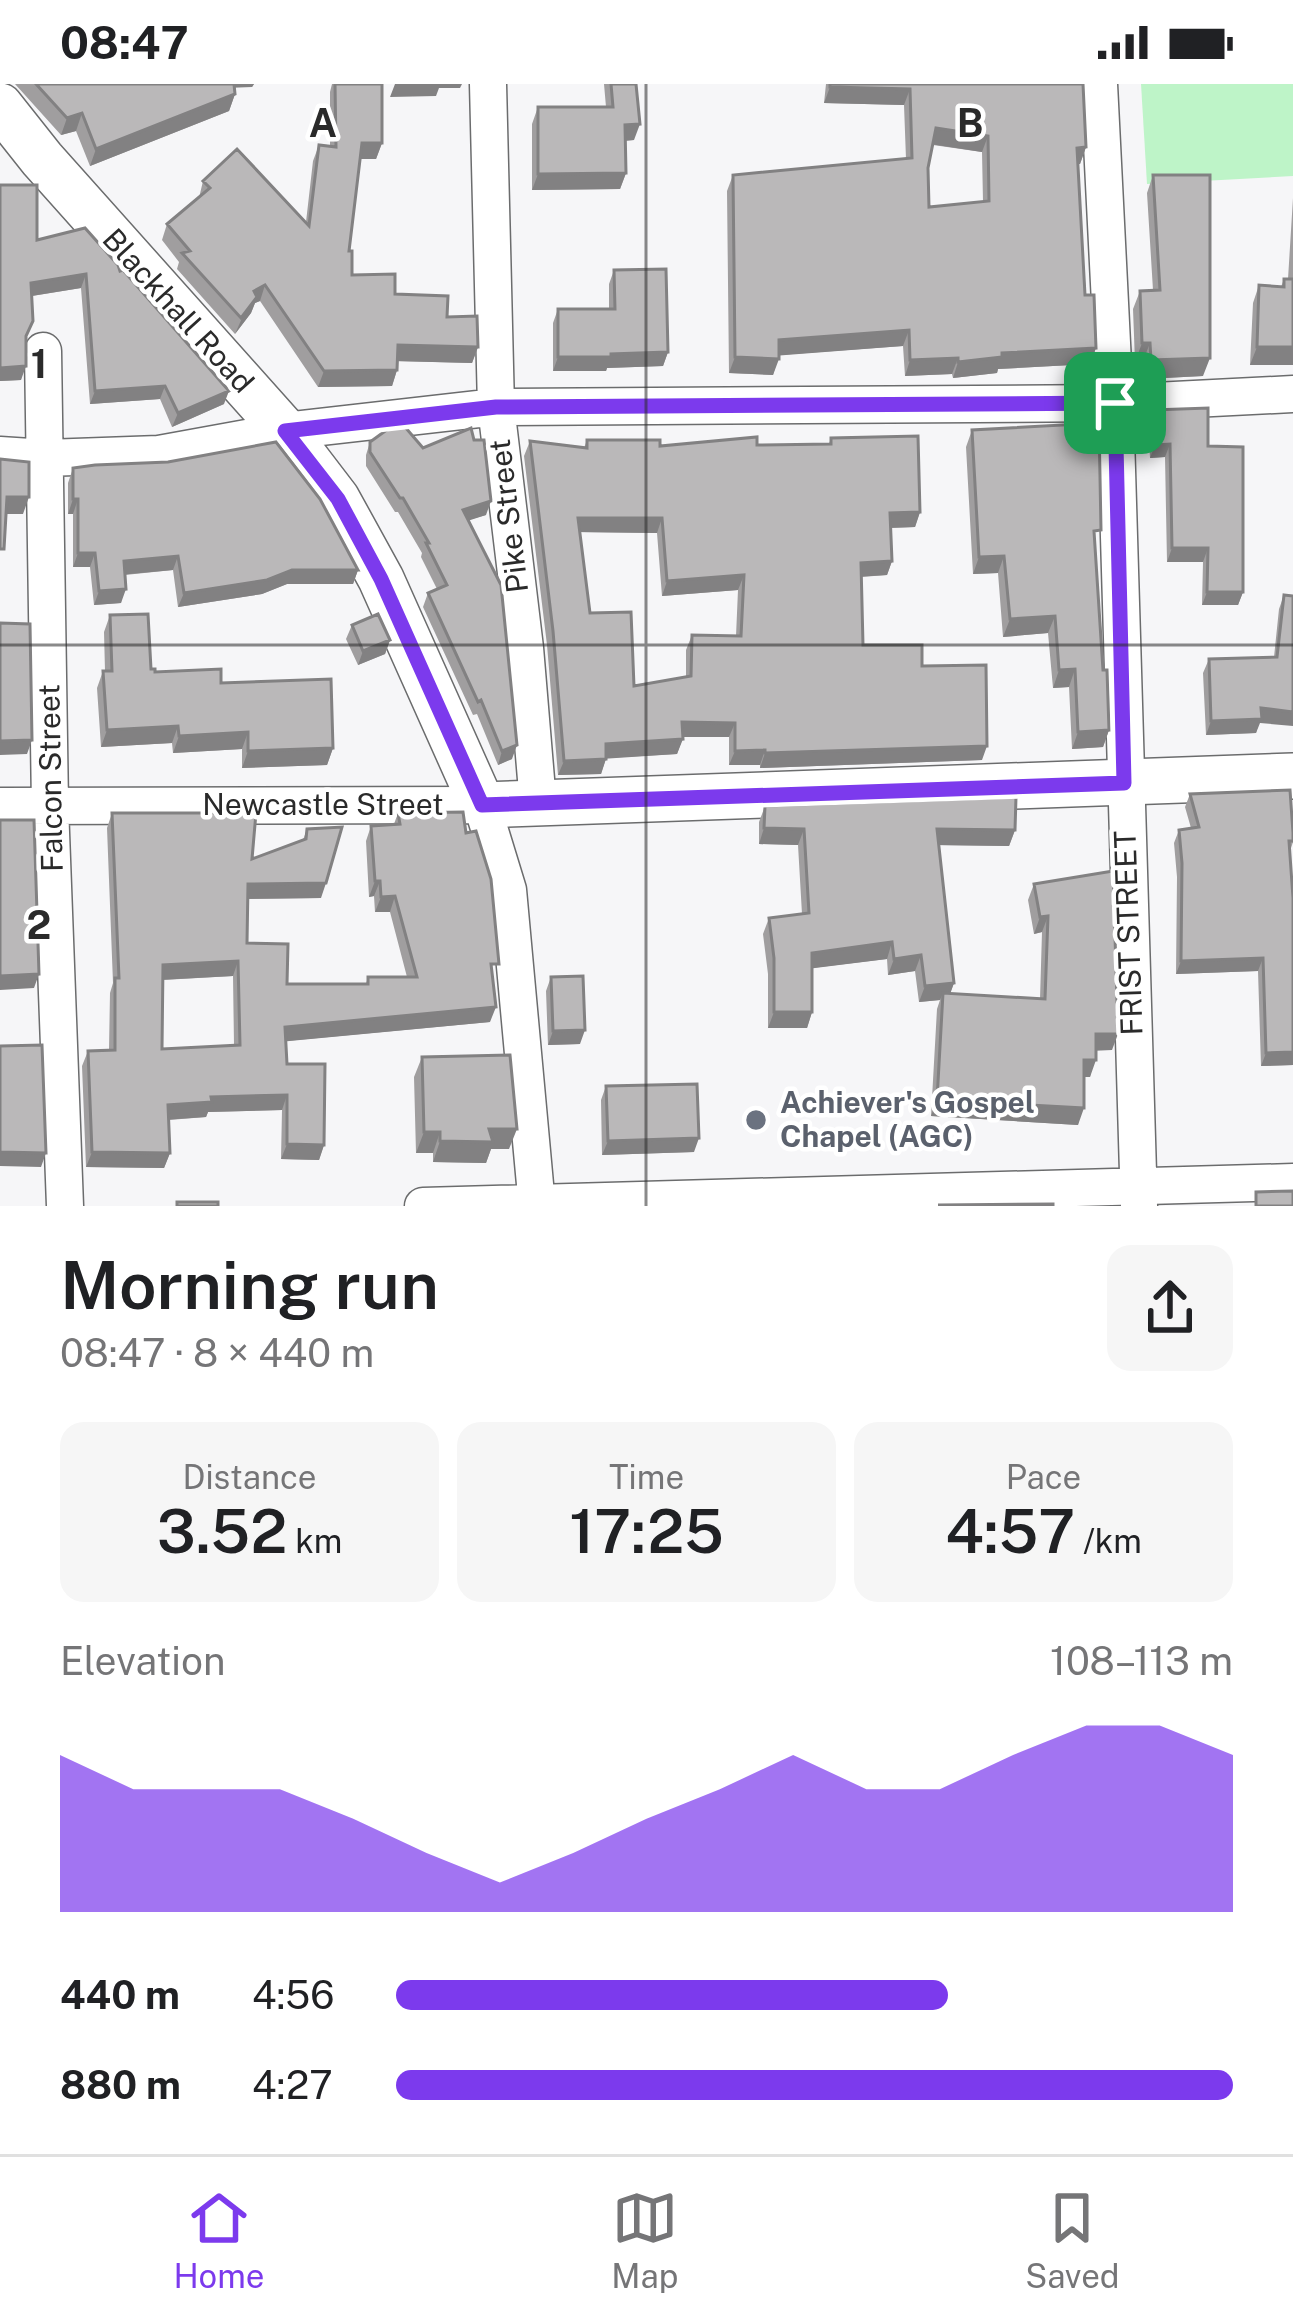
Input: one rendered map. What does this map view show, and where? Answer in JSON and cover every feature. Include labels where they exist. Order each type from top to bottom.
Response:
[{"type":"street","name":"Pike Street","points":[[488,84],[496,407],[538,802]]},
{"type":"street","name":"FRIST STREET","points":[[1099,84],[1115,403],[1138,1197]]},
{"type":"street","name":"Blackhall Road","points":[[0,106],[285,431],[338,499],[381,579],[482,805],[508,890],[537,1204]]},
{"type":"street","name":"Falcon Street","points":[[43,351],[50,806],[65,1206]]},
{"type":"street","points":[[0,454],[46,458],[159,454],[285,431],[496,407],[1115,403],[1293,394]]},
{"type":"street","name":"Newcastle Street","points":[[0,806],[482,805],[1293,776]]},
{"type":"street","points":[[423,1206],[1138,1197],[1293,1182]]},
{"type":"green space","points":[[1141,84],[1293,84],[1293,176],[1147,184]]},
{"type":"building","points":[[36,84],[234,84],[235,94],[96,149],[82,113],[67,118]]},
{"type":"building","points":[[335,84],[382,84],[382,143],[362,143],[349,251],[352,275],[395,274],[395,294],[448,296],[447,317],[477,316],[478,347],[398,345],[397,370],[324,371],[265,285],[254,291],[257,297],[241,318],[182,253],[190,251],[167,224],[210,188],[203,181],[237,149],[309,226],[319,145],[336,147]]},
{"type":"building","points":[[611,84],[636,84],[640,124],[625,125],[626,173],[538,174],[538,107],[613,107]]},
{"type":"building","points":[[1083,84],[1086,147],[1077,148],[1085,295],[1094,295],[1096,348],[1002,353],[1002,357],[958,362],[958,358],[910,360],[909,330],[779,340],[779,359],[735,357],[733,175],[912,158],[910,89],[830,87]],"holes":[[[936,128],[988,136],[989,201],[929,207],[928,168]]]},
{"type":"building","points":[[1153,175],[1210,175],[1210,358],[1151,360],[1150,343],[1142,343],[1140,291],[1160,290]]},
{"type":"building","points":[[0,185],[37,185],[37,240],[85,228],[229,391],[178,413],[165,386],[95,391],[86,274],[31,283],[33,321],[26,336],[26,366],[0,368]]},
{"type":"building","points":[[666,269],[668,352],[558,357],[558,309],[615,309],[614,270]]},
{"type":"building","points":[[1284,279],[1293,279],[1293,347],[1257,347],[1259,285],[1284,287]]},
{"type":"building","points":[[1208,408],[1208,446],[1243,447],[1243,592],[1207,592],[1208,548],[1172,548],[1170,444],[1155,445],[1153,410]]},
{"type":"building","points":[[1099,423],[1101,530],[1094,531],[1109,730],[1078,732],[1075,669],[1059,670],[1055,616],[1010,619],[1004,556],[979,557],[972,430]]},
{"type":"building","points":[[405,427],[423,448],[471,428],[474,440],[484,440],[491,501],[463,510],[501,585],[517,745],[502,751],[428,593],[447,585],[429,543],[370,452],[370,442],[388,429]]},
{"type":"building","points":[[918,436],[920,512],[890,513],[892,561],[861,563],[863,645],[922,645],[922,666],[986,665],[987,746],[735,751],[735,723],[682,722],[683,739],[606,744],[606,759],[564,761],[530,441],[587,448],[587,440],[660,440],[660,446],[757,437],[757,445],[831,444],[831,438]],"holes":[[[578,518],[662,518],[667,581],[744,575],[741,636],[692,635],[691,676],[634,686],[631,612],[590,613]]]},
{"type":"building","points":[[276,442],[320,499],[358,570],[292,570],[267,580],[184,593],[178,556],[124,561],[126,589],[99,591],[95,553],[78,553],[73,468],[168,462]]},
{"type":"building","points":[[0,459],[29,462],[29,497],[7,497],[4,549],[0,549]]},
{"type":"building","points":[[1284,595],[1293,596],[1293,712],[1261,708],[1262,719],[1211,721],[1209,659],[1277,657]]},
{"type":"building","points":[[148,614],[151,669],[155,672],[221,669],[221,683],[331,679],[333,748],[248,751],[248,732],[179,736],[178,726],[107,730],[103,671],[112,671],[110,615]]},
{"type":"building","points":[[378,614],[390,640],[363,651],[352,625]]},
{"type":"building","points":[[0,623],[30,624],[32,740],[0,741]]},
{"type":"building","points":[[1290,790],[1293,1052],[1266,1053],[1263,958],[1181,961],[1179,830],[1199,827],[1190,794]]},
{"type":"building","points":[[1016,797],[1015,830],[937,829],[954,983],[925,986],[921,955],[894,959],[892,942],[812,953],[812,1012],[774,1012],[769,918],[809,913],[804,829],[764,828],[765,806]]},
{"type":"building","points":[[463,812],[466,833],[476,831],[491,879],[499,964],[491,964],[496,1007],[285,1027],[287,1064],[325,1064],[324,1145],[287,1144],[287,1095],[211,1097],[212,1102],[168,1105],[170,1153],[92,1152],[88,1051],[115,1050],[115,978],[119,978],[112,813],[256,813],[252,859],[306,839],[307,829],[342,827],[326,883],[248,884],[247,943],[288,944],[287,984],[368,984],[368,977],[417,977],[395,896],[381,897],[380,881],[375,881],[371,826],[400,824],[398,813]],"holes":[[[238,961],[240,1045],[162,1049],[163,965]]]},
{"type":"building","points":[[0,820],[34,820],[39,974],[0,976]]},
{"type":"building","points":[[1113,871],[1118,1034],[1096,1034],[1096,1060],[1084,1060],[1084,1108],[937,1100],[943,993],[1045,999],[1048,916],[1040,917],[1034,884]]},
{"type":"building","points":[[583,976],[585,1030],[553,1031],[551,977]]},
{"type":"building","points":[[42,1045],[46,1153],[0,1152],[0,1046]]},
{"type":"building","points":[[510,1055],[517,1129],[489,1129],[493,1142],[440,1141],[440,1132],[424,1132],[422,1057]]},
{"type":"building","points":[[697,1084],[699,1138],[608,1141],[606,1086]]},
{"type":"building","points":[[1293,1191],[1293,1206],[1256,1206],[1256,1192]]},
{"type":"building","points":[[177,1202],[218,1202],[218,1206],[177,1206]]},
{"type":"building","points":[[1053,1204],[1053,1206],[938,1205]]},
{"type":"place","name":"Achiever's Gospel Chapel (AGC)","points":[[756,1120]]},
{"type":"route","points":[[1115,403],[1124,783],[645,801],[482,805],[381,579],[338,499],[285,431],[496,407],[1115,403]]}]
